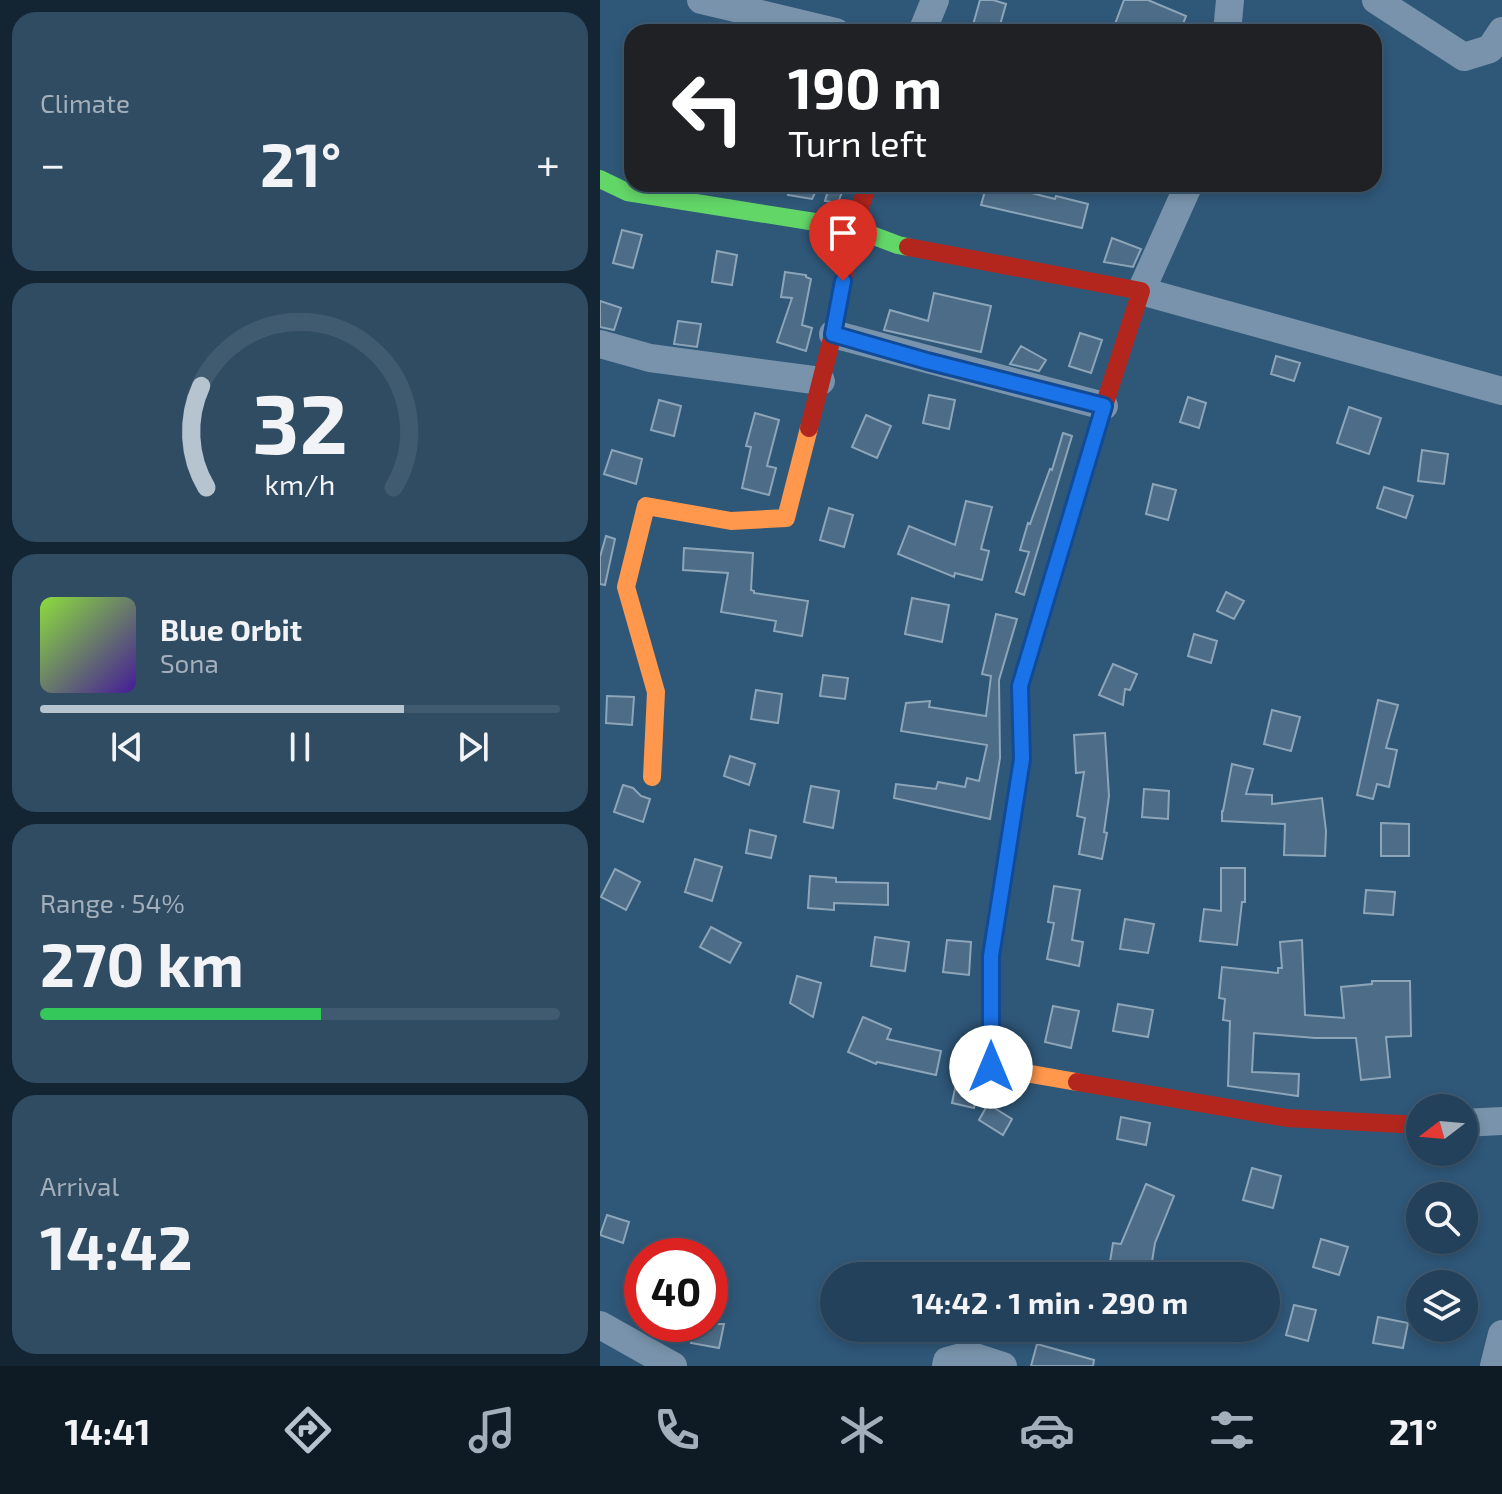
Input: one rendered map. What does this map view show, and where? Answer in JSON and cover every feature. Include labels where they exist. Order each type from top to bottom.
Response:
[{"type":"street","points":[[701,0],[802,24]]},
{"type":"street","points":[[925,24],[935,0]]},
{"type":"street","points":[[1228,24],[1230,0]]},
{"type":"street","points":[[1376,0],[1464,57],[1490,49],[1502,31]]},
{"type":"street","points":[[600,179],[624,191]]},
{"type":"street","points":[[627,192],[853,228],[898,245],[1141,291],[1502,391]]},
{"type":"street","points":[[652,777],[656,692],[626,587],[646,506],[731,521],[786,518],[833,334],[853,228],[865,192]]},
{"type":"street","points":[[1185,192],[1141,291],[1020,686],[1022,759],[991,956],[991,1067],[1287,1118],[1406,1124]]},
{"type":"street","points":[[833,334],[1104,406]]},
{"type":"street","points":[[600,344],[650,358],[821,381]]},
{"type":"street","points":[[1478,1122],[1502,1121]]},
{"type":"street","points":[[600,1325],[673,1366]]},
{"type":"street","points":[[1494,1366],[1502,1334]]},
{"type":"street","points":[[946,1366],[947,1361],[969,1355],[1003,1366]]},
{"type":"building","points":[[980,0],[1006,4],[1000,24],[973,24]]},
{"type":"building","points":[[1124,0],[1148,0],[1186,16],[1183,24],[1115,24]]},
{"type":"building","points":[[789,192],[815,193],[812,199],[788,195]]},
{"type":"building","points":[[828,192],[842,192],[838,203],[825,201]]},
{"type":"building","points":[[985,192],[1028,192],[1088,204],[1082,228],[981,205]]},
{"type":"building","points":[[622,230],[642,235],[633,268],[613,263]]},
{"type":"building","points":[[1112,238],[1141,249],[1133,267],[1104,262]]},
{"type":"building","points":[[717,251],[737,255],[732,285],[712,282]]},
{"type":"building","points":[[785,272],[806,275],[811,279],[802,325],[812,328],[806,351],[777,342],[792,298],[781,297]]},
{"type":"building","points":[[934,293],[991,306],[981,352],[884,330],[890,310],[928,321]]},
{"type":"building","points":[[600,301],[621,308],[614,330],[600,327]]},
{"type":"building","points":[[678,321],[701,324],[697,347],[674,344]]},
{"type":"building","points":[[1080,333],[1102,340],[1091,373],[1069,366]]},
{"type":"building","points":[[1021,346],[1046,360],[1039,371],[1010,364]]},
{"type":"building","points":[[1276,356],[1300,363],[1294,381],[1271,374]]},
{"type":"building","points":[[929,395],[955,400],[949,429],[923,423]]},
{"type":"building","points":[[1188,397],[1206,403],[1199,428],[1180,422]]},
{"type":"building","points":[[659,400],[681,406],[674,436],[651,430]]},
{"type":"building","points":[[1349,407],[1381,418],[1369,454],[1337,443]]},
{"type":"building","points":[[755,413],[779,420],[767,466],[776,468],[769,495],[742,488],[751,447],[746,446]]},
{"type":"building","points":[[866,415],[891,426],[877,458],[852,447]]},
{"type":"building","points":[[1063,433],[1072,436],[1024,595],[1016,592],[1029,552],[1020,550],[1028,523],[1052,470]]},
{"type":"building","points":[[612,450],[642,459],[636,484],[604,474]]},
{"type":"building","points":[[1422,450],[1448,454],[1444,484],[1418,481]]},
{"type":"building","points":[[1153,484],[1176,490],[1168,520],[1146,514]]},
{"type":"building","points":[[1384,487],[1413,496],[1406,518],[1377,508]]},
{"type":"building","points":[[966,501],[992,507],[981,549],[989,551],[982,580],[955,573],[954,577],[898,554],[909,526],[955,545]]},
{"type":"building","points":[[829,508],[853,515],[844,547],[820,540]]},
{"type":"building","points":[[606,536],[615,539],[605,585],[600,584],[600,557]]},
{"type":"building","points":[[684,548],[753,553],[751,590],[754,593],[808,601],[802,636],[774,631],[776,621],[721,612],[728,573],[683,570]]},
{"type":"building","points":[[1226,592],[1244,601],[1234,619],[1217,611]]},
{"type":"building","points":[[912,598],[949,605],[942,642],[905,634]]},
{"type":"building","points":[[996,614],[1017,619],[999,680],[1000,758],[990,819],[894,798],[896,784],[936,789],[938,782],[965,787],[967,778],[979,781],[987,745],[901,731],[906,703],[930,701],[929,707],[986,716],[991,676],[982,674]]},
{"type":"building","points":[[1194,634],[1217,641],[1211,663],[1188,656]]},
{"type":"building","points":[[1113,664],[1137,674],[1130,690],[1125,689],[1123,705],[1099,695]]},
{"type":"building","points":[[823,675],[848,678],[845,699],[820,696]]},
{"type":"building","points":[[756,690],[782,694],[778,723],[751,719]]},
{"type":"building","points":[[607,696],[634,697],[632,725],[606,723]]},
{"type":"building","points":[[1378,700],[1398,705],[1386,748],[1397,750],[1389,787],[1377,784],[1373,799],[1357,795]]},
{"type":"building","points":[[1272,710],[1300,717],[1291,751],[1264,744]]},
{"type":"building","points":[[1105,733],[1109,796],[1102,859],[1079,854],[1085,818],[1077,816],[1084,772],[1076,773],[1074,735]]},
{"type":"building","points":[[730,756],[755,764],[749,785],[724,776]]},
{"type":"building","points":[[1232,764],[1253,769],[1246,794],[1272,795],[1272,804],[1322,798],[1325,856],[1284,855],[1285,824],[1222,821]]},
{"type":"building","points":[[623,785],[650,799],[643,822],[614,812]]},
{"type":"building","points":[[811,786],[839,791],[833,828],[804,822]]},
{"type":"building","points":[[1144,789],[1169,791],[1168,819],[1142,817]]},
{"type":"building","points":[[1381,823],[1409,824],[1409,856],[1381,856]]},
{"type":"building","points":[[750,830],[776,836],[771,858],[746,853]]},
{"type":"building","points":[[695,859],[722,867],[712,901],[685,892]]},
{"type":"building","points":[[1221,868],[1245,868],[1245,902],[1242,902],[1237,945],[1200,941],[1204,909],[1221,911]]},
{"type":"building","points":[[615,869],[640,882],[626,910],[601,897]]},
{"type":"building","points":[[810,876],[836,878],[836,882],[888,883],[888,905],[834,903],[834,910],[808,908]]},
{"type":"building","points":[[1054,886],[1080,890],[1072,940],[1083,942],[1079,966],[1047,959],[1054,923],[1048,922]]},
{"type":"building","points":[[1366,890],[1395,892],[1393,915],[1364,913]]},
{"type":"building","points":[[1125,919],[1154,924],[1148,953],[1120,949]]},
{"type":"building","points":[[711,927],[741,943],[730,963],[700,947]]},
{"type":"building","points":[[875,937],[909,942],[905,971],[871,966]]},
{"type":"building","points":[[947,940],[971,942],[969,975],[943,972]]},
{"type":"building","points":[[1302,940],[1305,1015],[1344,1018],[1341,987],[1372,984],[1372,981],[1410,981],[1411,1036],[1386,1037],[1390,1077],[1361,1080],[1356,1038],[1254,1033],[1252,1072],[1299,1074],[1298,1096],[1228,1086],[1230,1021],[1223,1020],[1225,999],[1219,998],[1222,967],[1278,973],[1278,968],[1282,968],[1280,942]]},
{"type":"building","points":[[797,976],[821,983],[813,1017],[790,1003]]},
{"type":"building","points":[[1118,1004],[1153,1010],[1148,1037],[1113,1031]]},
{"type":"building","points":[[1053,1006],[1079,1011],[1071,1048],[1045,1042]]},
{"type":"building","points":[[863,1017],[891,1029],[887,1039],[941,1051],[936,1075],[876,1064],[848,1052]]},
{"type":"building","points":[[957,1079],[979,1085],[974,1108],[952,1103]]},
{"type":"building","points":[[988,1104],[1012,1119],[1003,1135],[979,1120]]},
{"type":"building","points":[[1121,1117],[1150,1123],[1146,1145],[1117,1139]]},
{"type":"building","points":[[1252,1168],[1281,1176],[1273,1208],[1243,1200]]},
{"type":"building","points":[[1146,1184],[1174,1196],[1155,1243],[1152,1262],[1110,1262],[1113,1243],[1121,1244]]},
{"type":"building","points":[[607,1215],[629,1222],[623,1243],[600,1235]]},
{"type":"building","points":[[1321,1239],[1348,1247],[1339,1275],[1313,1267]]},
{"type":"building","points":[[1294,1305],[1316,1310],[1308,1341],[1286,1335]]},
{"type":"building","points":[[1378,1317],[1406,1323],[1403,1348],[1373,1343]]},
{"type":"building","points":[[691,1342],[720,1342],[719,1348]]},
{"type":"building","points":[[1037,1344],[1094,1360],[1093,1366],[1031,1366]]},
{"type":"traffic: fast","points":[[600,179],[624,191]]},
{"type":"traffic: fast","points":[[627,192],[853,228],[908,247]]},
{"type":"traffic: slow","points":[[652,777],[656,692],[626,587],[646,506],[731,521],[786,518],[809,428]]},
{"type":"traffic: slow","points":[[1021,724],[1022,759],[991,956],[991,1067],[1077,1082]]},
{"type":"traffic: jam","points":[[809,428],[833,334],[853,228],[865,192]]},
{"type":"traffic: jam","points":[[908,247],[1141,291],[1020,686],[1021,724]]},
{"type":"traffic: jam","points":[[1077,1082],[1287,1118],[1406,1124]]},
{"type":"route","points":[[843,281],[833,334],[1104,406],[1020,686],[1022,759],[991,956],[991,1067]]}]
